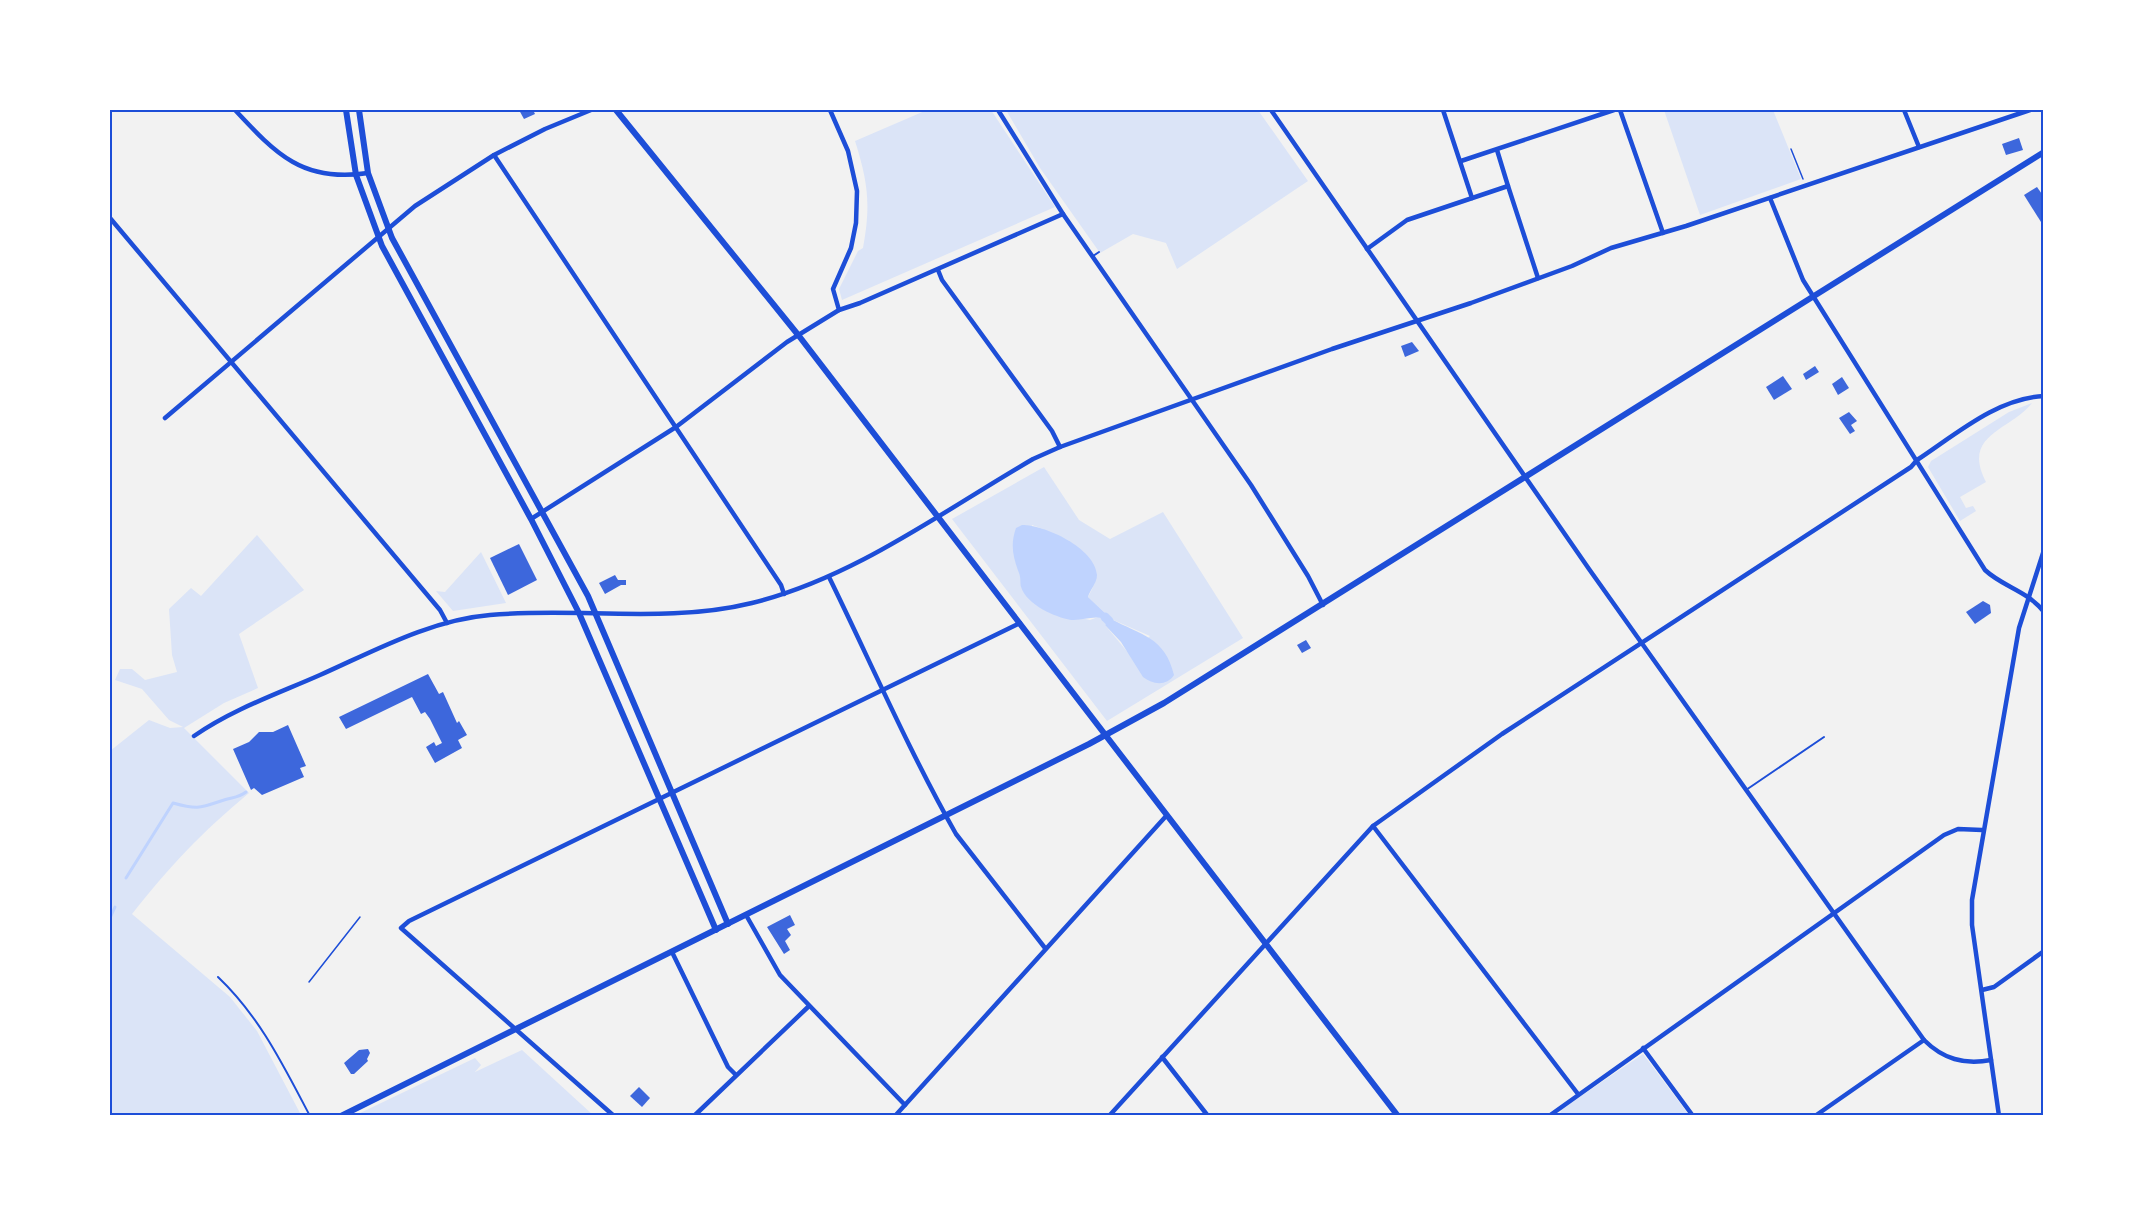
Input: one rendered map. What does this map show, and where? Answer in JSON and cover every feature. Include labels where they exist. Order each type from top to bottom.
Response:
[{"type":"street","points":[[235,110],[275,152],[297,166],[326,174],[369,173]]},
{"type":"street","points":[[346,110],[356,175],[377,236],[403,288],[531,519],[579,614],[716,930]]},
{"type":"street","points":[[359,110],[369,173],[387,227],[415,285],[575,572],[728,924]]},
{"type":"street","points":[[165,418],[387,227],[432,194],[494,155],[545,129],[591,110]]},
{"type":"street","points":[[616,110],[799,336],[1398,1116]]},
{"type":"street","points":[[830,110],[848,151],[857,191],[856,223],[850,248],[833,289],[839,310]]},
{"type":"street","points":[[998,110],[1064,214],[1192,398],[1296,555],[1323,605]]},
{"type":"street","points":[[1270,110],[1641,643],[1924,1040],[1935,1051],[1956,1061],[1970,1063],[1991,1060]]},
{"type":"street","points":[[1443,110],[1472,198]]},
{"type":"street","points":[[1461,161],[1614,110]]},
{"type":"street","points":[[1620,110],[1663,233]]},
{"type":"street","points":[[1904,110],[1919,147]]},
{"type":"street","points":[[194,736],[229,714],[381,646],[447,623],[491,615],[700,610],[750,603],[784,594],[829,577],[1033,459],[1060,447],[1192,398],[1419,321],[1538,278],[1611,248],[1770,198],[2030,110]]},
{"type":"street","points":[[1497,150],[1538,278]]},
{"type":"street","points":[[341,1116],[1106,735],[1215,672],[1323,605],[2043,152]]},
{"type":"street","points":[[494,155],[781,585],[784,594]]},
{"type":"street","points":[[1367,249],[1407,220],[1508,186]]},
{"type":"street","points":[[1770,198],[1803,280],[1984,570],[2000,582],[2029,596],[2043,612]]},
{"type":"street","points":[[531,519],[676,427],[787,342],[839,310],[938,270],[1064,214]]},
{"type":"street","points":[[110,218],[440,610],[447,623]]},
{"type":"street","points":[[938,270],[942,280],[1052,431],[1060,447]]},
{"type":"street","points":[[1109,1116],[1373,826],[1502,734],[1911,467],[1917,460],[2003,405],[2024,398],[2043,396]]},
{"type":"street","points":[[1999,1116],[1971,910],[1982,830],[2019,628],[2043,550]]},
{"type":"street","points":[[829,577],[945,815],[963,843],[1045,948]]},
{"type":"street","points":[[614,1116],[401,928],[409,921],[502,874],[884,691],[1020,623]]},
{"type":"street","points":[[895,1116],[1167,815]]},
{"type":"street","points":[[1373,826],[1578,1094]]},
{"type":"street","points":[[1550,1115],[1951,831],[1965,828],[1982,830]]},
{"type":"street","points":[[746,915],[773,965],[808,1007],[905,1105]]},
{"type":"street","points":[[1982,990],[1994,987],[2043,951]]},
{"type":"street","points":[[672,952],[728,1067],[736,1075]]},
{"type":"street","points":[[694,1116],[808,1007]]},
{"type":"street","points":[[1815,1116],[1924,1040]]},
{"type":"street","points":[[1643,1048],[1693,1116]]},
{"type":"street","points":[[1162,1057],[1208,1116]]},
{"type":"lane","points":[[1093,256],[1099,252]]},
{"type":"lane","points":[[1746,790],[1824,737]]},
{"type":"lane","points":[[218,977],[240,998],[268,1036],[310,1116]]},
{"type":"path","points":[[1791,150],[1806,186]]},
{"type":"path","points":[[309,982],[360,917]]},
{"type":"shaded area","points":[[927,110],[991,110],[1055,207],[842,300],[839,289],[858,251],[863,248],[867,219],[867,194],[855,141]]},
{"type":"shaded area","points":[[1006,110],[1258,110],[1308,181],[1177,269],[1166,243],[1133,234],[1100,253],[1040,168]]},
{"type":"shaded area","points":[[1664,110],[1773,110],[1801,179],[1700,215]]},
{"type":"shaded area","points":[[2032,403],[1984,443],[1980,453],[1980,466],[1986,482],[1960,497],[1966,508],[1973,506],[1976,511],[1960,521],[1928,467],[1931,461],[2009,412]]},
{"type":"shaded area","points":[[1044,467],[1079,520],[1110,539],[1163,512],[1243,638],[1107,721],[952,519]],"holes":[[[1032,525],[1043,529],[1095,583],[1088,597],[1106,614],[1090,620],[1044,610],[1021,587]],[[1111,619],[1150,636],[1130,655],[1105,625]]]},
{"type":"shaded area","points":[[257,535],[304,590],[239,634],[258,688],[224,703],[184,728],[249,793],[187,850],[132,914],[230,997],[257,1031],[301,1115],[110,1116],[110,751],[149,720],[170,728],[183,727],[169,720],[142,689],[115,680],[120,669],[132,669],[145,680],[177,672],[172,655],[169,609],[191,588],[201,596]]},
{"type":"shaded area","points":[[481,552],[506,603],[453,611],[436,591],[445,592]]},
{"type":"shaded area","points":[[522,1050],[593,1115],[356,1115],[475,1058],[481,1065],[475,1072]]},
{"type":"shaded area","points":[[1643,1054],[1689,1115],[1559,1116],[1562,1109]]},
{"type":"water","points":[[1022,525],[1055,534],[1078,547],[1088,556],[1097,575],[1088,597],[1106,614],[1104,619],[1071,620],[1042,609],[1029,599],[1021,587],[1013,551],[1016,528]]},
{"type":"water","points":[[1111,619],[1142,634],[1165,652],[1174,675],[1171,679],[1160,683],[1151,682],[1143,677],[1121,642],[1105,625]]},
{"type":"building","points":[[519,110],[533,110],[535,114],[524,119]]},
{"type":"building","points":[[2019,138],[2023,150],[2006,155],[2002,144]]},
{"type":"building","points":[[2037,187],[2044,197],[2044,221],[2041,222],[2024,195]]},
{"type":"building","points":[[1412,342],[1419,351],[1405,357],[1401,346]]},
{"type":"building","points":[[1815,366],[1819,372],[1806,380],[1803,374]]},
{"type":"building","points":[[1783,376],[1792,389],[1774,400],[1766,387]]},
{"type":"building","points":[[1842,377],[1849,388],[1838,395],[1832,384]]},
{"type":"building","points":[[1849,412],[1857,421],[1851,425],[1855,431],[1850,434],[1839,418]]},
{"type":"building","points":[[519,544],[537,580],[508,595],[490,558]]},
{"type":"building","points":[[615,575],[618,580],[626,580],[626,585],[621,585],[605,594],[599,583]]},
{"type":"building","points":[[1983,601],[1990,605],[1991,613],[1975,624],[1966,612]]},
{"type":"building","points":[[1306,640],[1311,648],[1302,653],[1297,645]]},
{"type":"building","points":[[428,674],[439,694],[443,692],[457,723],[459,721],[467,735],[458,740],[462,748],[435,763],[426,747],[434,742],[436,746],[442,743],[430,719],[425,712],[421,714],[412,697],[346,729],[339,717]]},
{"type":"building","points":[[288,725],[306,766],[300,768],[304,777],[262,795],[254,788],[251,790],[233,749],[249,742],[259,732],[273,732]]},
{"type":"building","points":[[790,915],[795,925],[787,929],[791,935],[785,941],[790,950],[784,954],[767,927]]},
{"type":"building","points":[[368,1049],[370,1053],[368,1061],[354,1074],[351,1074],[344,1063],[359,1050]]},
{"type":"building","points":[[639,1087],[650,1098],[642,1107],[630,1096]]},
{"type":"waterway","points":[[1105,617],[1109,621]]},
{"type":"waterway","points":[[126,878],[173,803],[199,807],[246,792]]},
{"type":"waterway","points":[[110,918],[115,907]]}]
